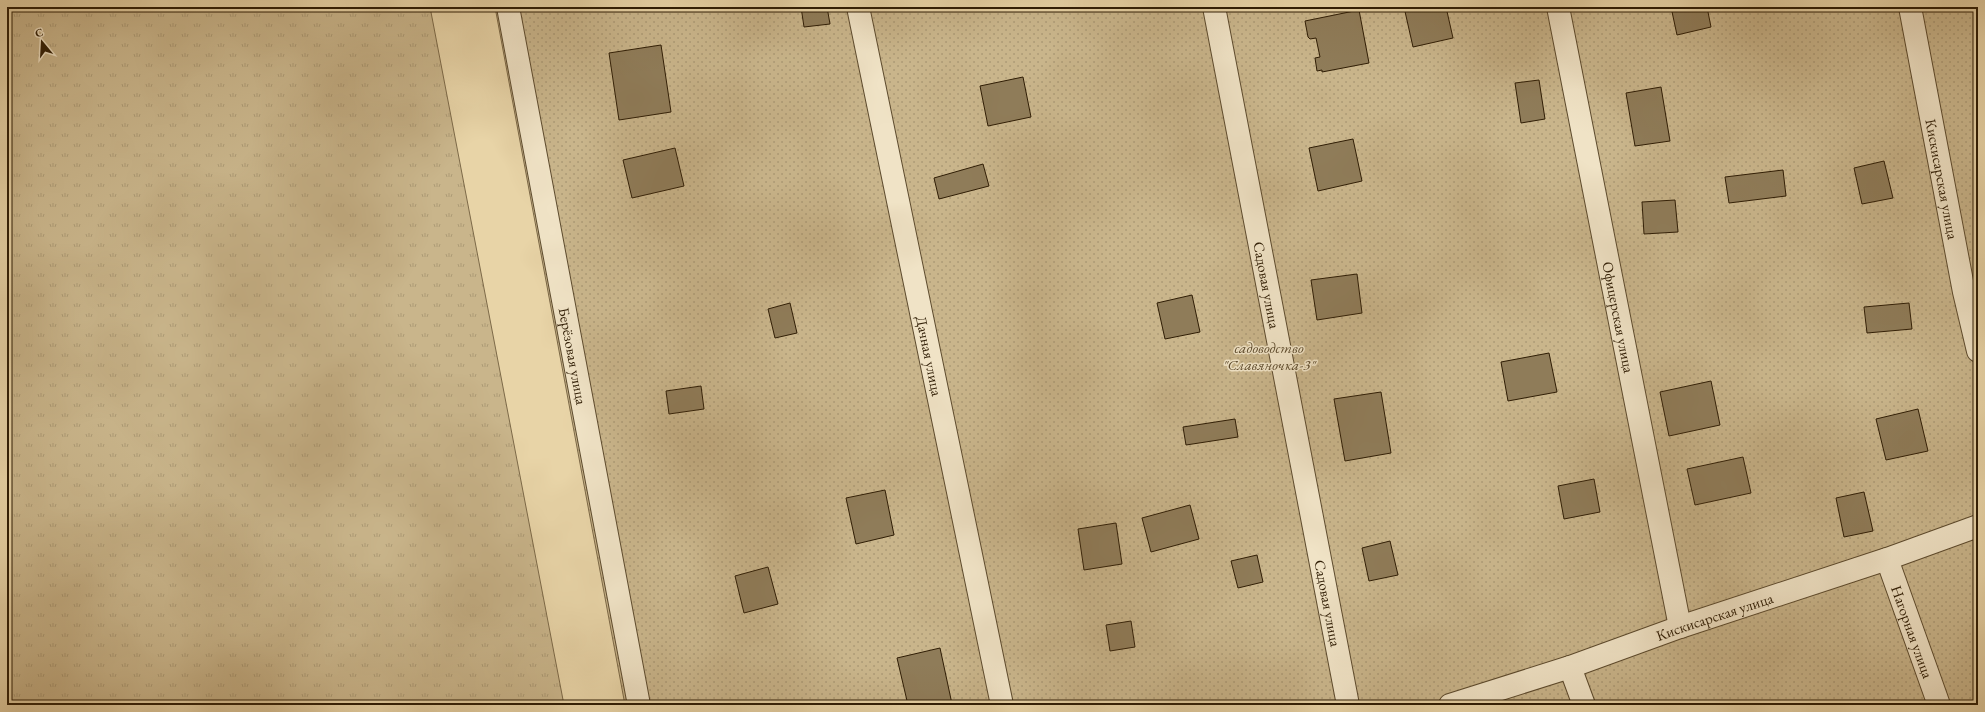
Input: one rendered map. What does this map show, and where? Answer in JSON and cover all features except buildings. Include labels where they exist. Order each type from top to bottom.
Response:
[{"type":"street","name":"Берёзовая улица","points":[[508,7],[639,705]]},
{"type":"street","name":"Дачная улица","points":[[858,7],[1002,705]]},
{"type":"street","name":"Садовая улица","points":[[1214,7],[1348,705]]},
{"type":"street","name":"Офицерская улица","points":[[1558,7],[1680,627]]},
{"type":"street","name":"Кискисарская улица","points":[[1910,7],[1971,290],[1978,350]]},
{"type":"street","name":"Кискисарская улица","points":[[1450,705],[1570,667],[1680,627],[1887,559],[1978,526]]},
{"type":"street","name":"Нагорная улица","points":[[1887,559],[1939,705]]},
{"type":"street","points":[[1570,667],[1584,705]]},
{"type":"green space","points":[[7,7],[430,7],[564,705],[7,705]]},
{"type":"green space","name":"садоводство \"Славяночка-3\"","points":[[495,7],[1978,7],[1978,705],[625,705]]}]
